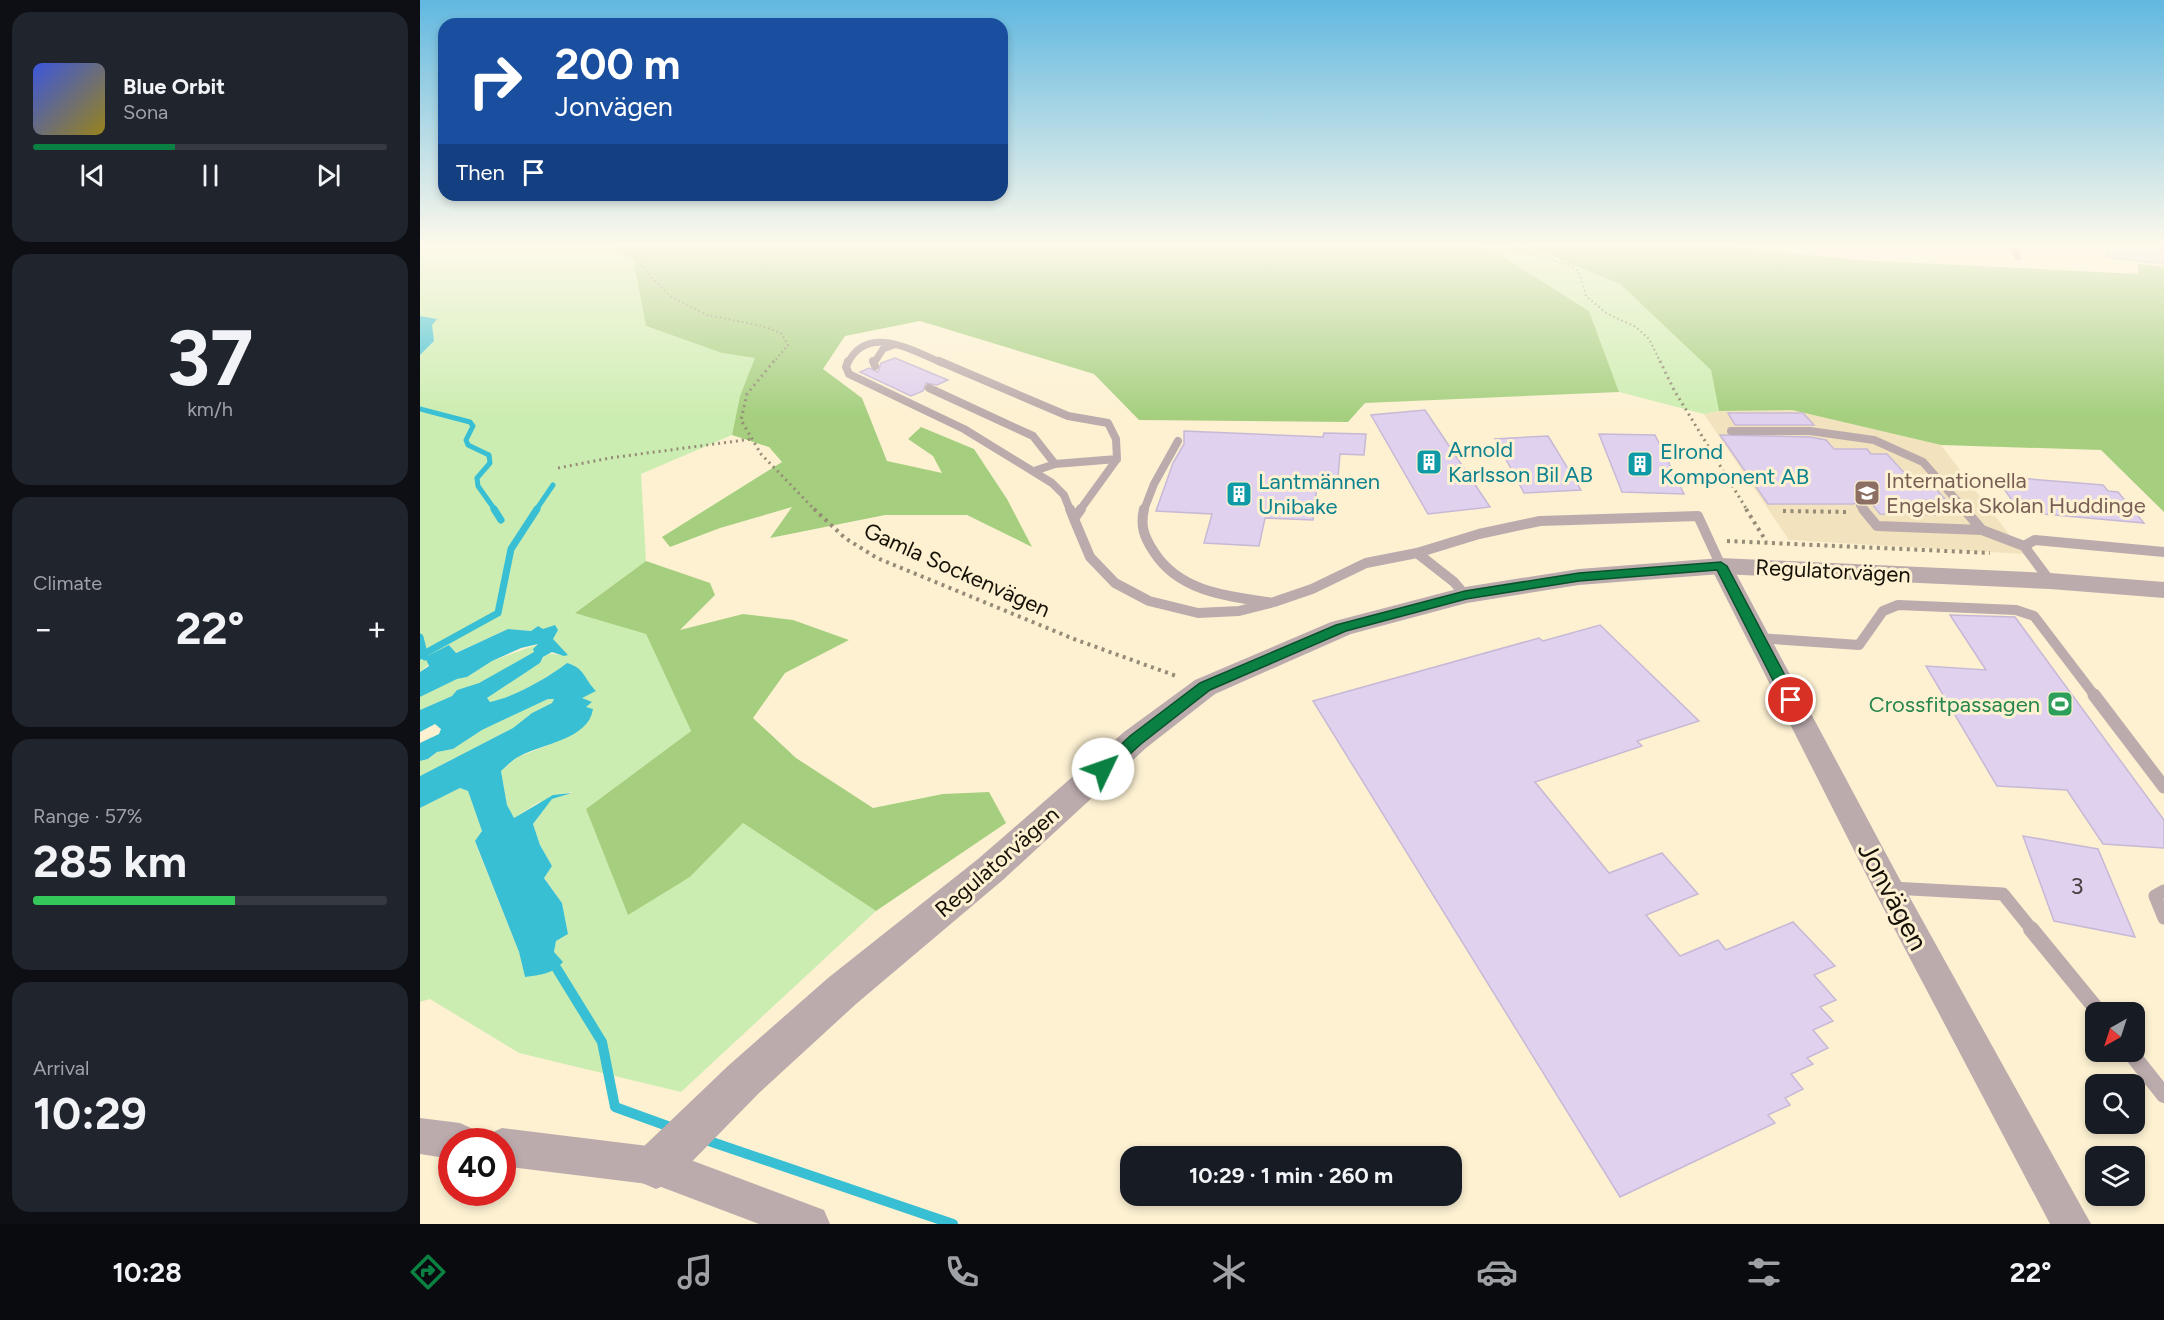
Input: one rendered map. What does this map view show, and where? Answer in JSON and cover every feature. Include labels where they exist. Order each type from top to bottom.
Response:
[{"type":"street","name":"Regulatorvägen","points":[[664,1159],[842,991],[991,869],[1135,740],[1205,687],[1341,628],[1465,595],[1715,553],[2164,590]]},
{"type":"street","name":"Jonvägen","points":[[1715,553],[1888,888],[2071,1224]]},
{"type":"street","points":[[420,1136],[438,1139]]},
{"type":"street","points":[[516,1148],[664,1159],[810,1224]]},
{"type":"lane","points":[[1074,519],[1117,459],[1116,439],[1108,423],[1068,416],[912,352],[905,346],[891,341],[865,346],[848,358],[846,367],[849,374],[964,429],[1034,471],[1064,495],[1074,519],[1090,557],[1115,583],[1149,601],[1197,613],[1239,611],[1274,602],[1312,588],[1366,563],[1417,553],[1479,534],[1540,521],[1698,516],[1715,553]]},
{"type":"lane","points":[[875,366],[873,361],[883,349],[892,345],[905,346]]},
{"type":"lane","points":[[929,388],[1033,436],[1055,464]]},
{"type":"lane","points":[[1731,431],[1810,431],[1874,440],[1923,462],[1982,530]]},
{"type":"lane","points":[[1178,441],[1150,491],[1142,530],[1158,561],[1192,587],[1221,596],[1274,602]]},
{"type":"lane","points":[[1034,471],[1055,464],[1117,459]]},
{"type":"lane","points":[[1863,508],[1877,526],[1982,530],[2024,546],[2050,581]]},
{"type":"lane","points":[[2024,546],[2035,540],[2164,552]]},
{"type":"lane","points":[[1417,553],[1454,582],[1465,595]]},
{"type":"lane","points":[[1758,638],[1859,645],[1883,611],[1898,605],[2016,610],[2034,616],[2164,787]]},
{"type":"lane","points":[[1888,888],[2003,894],[2091,1002]]},
{"type":"lane","points":[[2164,891],[2155,896],[2164,918]]},
{"type":"lane","points":[[2138,1062],[2164,1095]]},
{"type":"path","name":"Gamla Sockenvägen","points":[[682,302],[707,315],[762,326],[781,333],[788,345],[747,394],[741,420],[760,454],[793,490],[845,538],[877,558],[1074,639],[1205,687]]},
{"type":"path","points":[[1593,302],[1606,313],[1636,327],[1649,339],[1674,390],[1766,542]]},
{"type":"path","points":[[558,468],[610,458],[752,439]]},
{"type":"path","points":[[1783,512],[1863,508]]},
{"type":"path","points":[[1715,553],[1766,542],[1995,553],[2035,560]]},
{"type":"shaded area","name":"Internationella Engelska Skolan Huddinge","points":[[1792,410],[1941,445],[2024,554],[1789,540],[1704,414],[1719,411]]},
{"type":"green space","points":[[420,302],[641,302],[646,326],[722,353],[756,358],[740,396],[732,435],[641,474],[646,561],[576,612],[646,634],[691,731],[586,809],[628,914],[690,877],[743,823],[876,911],[681,1092],[519,1053],[430,999],[420,1002],[420,808],[460,788],[468,791],[482,831],[475,842],[519,952],[525,977],[557,969],[554,952],[556,941],[568,934],[562,903],[544,877],[552,866],[540,845],[533,824],[552,799],[572,793],[537,803],[514,818],[507,805],[501,771],[518,757],[556,742],[592,709],[586,707],[591,702],[581,698],[567,663],[520,691],[490,702],[487,698],[540,663],[549,654],[568,655],[538,626],[531,631],[508,629],[455,653],[450,645],[420,672],[420,355],[434,341],[431,325],[436,319],[420,316]]},
{"type":"green space","points":[[641,302],[1575,302],[1589,311],[1619,392],[1365,403],[1348,422],[1139,420],[1094,374],[920,321],[845,336],[823,369],[862,398],[887,461],[942,473],[933,456],[908,439],[921,427],[974,449],[1007,499],[1032,547],[967,515],[885,515],[770,538],[792,507],[720,528],[670,547],[662,537],[782,462],[769,447],[732,435],[740,396],[755,358],[722,353],[646,326]]},
{"type":"green space","points":[[1575,302],[1639,302],[1711,370],[1719,411],[1704,414],[1619,392],[1589,311]]},
{"type":"green space","points":[[1639,302],[2164,302],[2164,512],[2101,450],[1941,445],[1792,410],[1719,411],[1711,370]]},
{"type":"green space","points":[[646,561],[710,583],[715,595],[680,630],[743,614],[793,620],[849,640],[785,673],[753,718],[796,758],[873,808],[943,794],[989,792],[1006,823],[876,911],[743,823],[690,877],[628,915],[586,809],[691,731],[646,634],[575,613]]},
{"type":"green space","points":[[539,644],[535,652],[479,683],[457,690],[452,696],[420,710],[420,697],[457,679],[467,677],[492,661]]},
{"type":"green space","points":[[548,699],[555,699],[513,728],[420,776],[420,761],[429,759],[437,752],[453,749],[482,730]]},
{"type":"water","points":[[420,316],[437,319],[432,325],[434,341],[420,355]]},
{"type":"water","points":[[555,625],[558,630],[553,639],[568,655],[552,652],[543,657],[540,663],[487,698],[490,702],[520,691],[567,663],[581,671],[596,691],[582,698],[592,702],[586,707],[593,709],[590,719],[583,727],[563,739],[517,757],[501,771],[507,805],[514,818],[553,795],[572,793],[552,799],[533,824],[540,845],[552,866],[544,878],[562,903],[568,934],[556,941],[554,952],[563,962],[541,975],[525,977],[519,952],[475,841],[482,831],[468,791],[460,788],[420,808],[420,776],[513,728],[532,713],[552,703],[554,699],[548,699],[482,730],[453,749],[437,752],[428,759],[420,761],[420,743],[439,734],[441,729],[435,724],[420,732],[420,710],[452,696],[457,690],[479,683],[534,652],[533,649],[538,644],[521,648],[492,661],[467,677],[457,679],[420,697],[420,672],[429,666],[425,657],[449,645],[456,653],[508,629],[531,631],[538,626],[543,629]]},
{"type":"building","points":[[895,358],[948,380],[937,385],[926,383],[923,391],[911,396],[860,372],[869,368],[878,372],[881,363]]},
{"type":"building","name":"Arnold Karlsson Bil AB","points":[[1425,410],[1490,507],[1428,514],[1371,415]]},
{"type":"building","points":[[1728,413],[1803,413],[1814,425],[1735,425]]},
{"type":"building","name":"Lantmännen Unibake","points":[[1184,431],[1323,437],[1324,433],[1366,434],[1364,455],[1340,454],[1338,477],[1318,477],[1313,520],[1265,518],[1259,546],[1204,543],[1212,514],[1156,511],[1173,463],[1184,444]]},
{"type":"building","name":"Elrond Komponent AB","points":[[1599,434],[1655,435],[1684,494],[1622,492]]},
{"type":"building","points":[[1720,435],[1810,437],[1826,440],[1834,449],[1867,449],[1871,454],[1887,454],[1908,477],[1925,477],[1946,500],[1926,500],[1938,515],[1880,514],[1871,503],[1860,499],[1854,504],[1768,504]]},
{"type":"building","points":[[1548,436],[1581,490],[1524,493],[1495,439]]},
{"type":"building","points":[[2005,477],[2103,485],[2108,491],[2118,492],[2144,523],[2020,512],[2000,483],[2010,484]]},
{"type":"building","points":[[1950,615],[2015,617],[2164,820],[2164,848],[2103,844],[2067,790],[1997,786],[1926,666],[1986,670]]},
{"type":"building","points":[[1600,625],[1699,721],[1637,741],[1642,746],[1535,782],[1609,873],[1662,853],[1698,894],[1646,915],[1680,956],[1718,940],[1726,950],[1793,922],[1835,966],[1814,975],[1836,1000],[1820,1007],[1833,1021],[1813,1030],[1828,1048],[1807,1058],[1813,1064],[1791,1074],[1803,1089],[1785,1098],[1790,1105],[1768,1115],[1775,1123],[1620,1197],[1313,701],[1539,638],[1543,641]]},
{"type":"building","points":[[2023,836],[2098,849],[2135,937],[2054,921]]},
{"type":"waterway","points":[[420,409],[470,422],[473,426],[466,440],[468,445],[489,455],[490,463],[477,478],[478,486],[495,510]]},
{"type":"waterway","points":[[536,510],[553,485]]},
{"type":"waterway","points":[[494,509],[501,520]]},
{"type":"waterway","points":[[424,654],[498,613],[511,549],[537,509]]},
{"type":"waterway","points":[[420,637],[424,654]]},
{"type":"waterway","points":[[420,656],[424,654]]},
{"type":"waterway","points":[[557,969],[602,1042],[615,1107],[673,1128]]},
{"type":"waterway","points":[[703,1139],[953,1224]]},
{"type":"place","name":"Arnold Karlsson Bil AB","points":[[1429,462]]},
{"type":"place","name":"Elrond Komponent AB","points":[[1640,464]]},
{"type":"place","name":"Internationella Engelska Skolan Huddinge","points":[[1867,493]]},
{"type":"place","name":"Lantmännen Unibake","points":[[1239,494]]},
{"type":"place","name":"Crossfitpassagen","points":[[2060,704]]},
{"type":"route","points":[[1103,769],[1135,740],[1205,687],[1341,628],[1465,595],[1579,577],[1721,566],[1791,700]]}]
